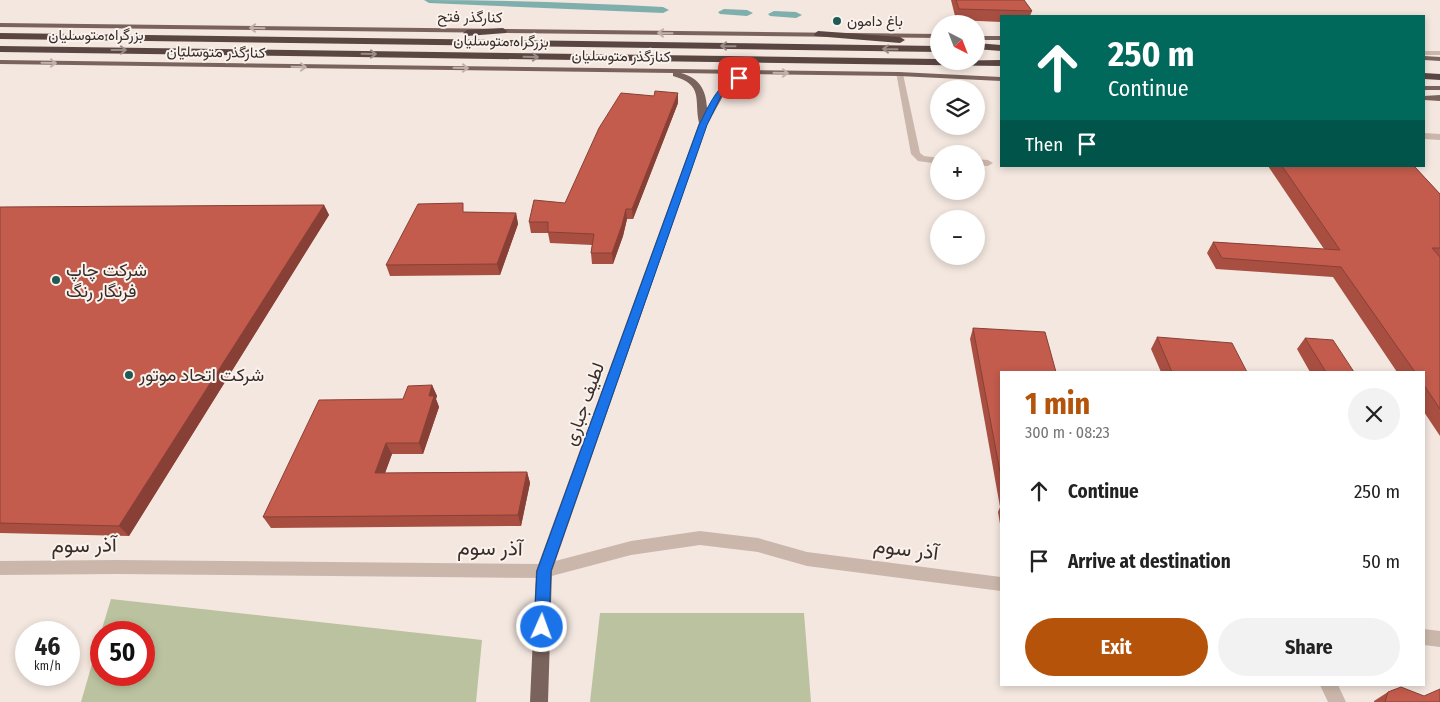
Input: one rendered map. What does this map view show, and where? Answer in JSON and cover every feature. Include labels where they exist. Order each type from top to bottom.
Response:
[{"type":"highway","points":[[242,39],[503,31]]},
{"type":"highway","points":[[818,34],[930,42]]},
{"type":"highway","name":"بزرگراه متوسلیان","points":[[0,36],[930,50]]},
{"type":"highway","points":[[985,47],[1000,49]]},
{"type":"highway","points":[[985,50],[1000,49]]},
{"type":"highway","name":"بزرگراه متوسلیان","points":[[0,50],[1000,63]]},
{"type":"highway","points":[[710,60],[752,63],[1000,70]]},
{"type":"highway","points":[[1425,68],[1440,68]]},
{"type":"highway","points":[[1425,76],[1440,77]]},
{"type":"main road","name":"کنارگذر فتح","points":[[0,25],[930,36]]},
{"type":"main road","points":[[985,38],[1000,38]]},
{"type":"main road","points":[[1425,58],[1440,59]]},
{"type":"main road","name":"کنارگذر متوسلیان","points":[[0,62],[899,74],[1000,79]]},
{"type":"main road","points":[[656,70],[680,75],[691,80],[699,88],[703,97],[703,125]]},
{"type":"main road","points":[[703,125],[718,95],[729,83],[749,73]]},
{"type":"main road","points":[[1425,88],[1440,88]]},
{"type":"main road","points":[[1425,98],[1440,98]]},
{"type":"main road","name":"لطیف جباری","points":[[539,702],[544,571],[703,125]]},
{"type":"street","points":[[1425,53],[1440,53]]},
{"type":"street","points":[[899,74],[916,154],[923,160],[930,160]]},
{"type":"street","points":[[1425,136],[1440,137]]},
{"type":"street","name":"آذر سوم","points":[[0,568],[117,566],[544,571],[631,548],[700,538],[758,545],[807,559],[1000,584]]},
{"type":"street","points":[[1425,637],[1440,639]]},
{"type":"street","points":[[1329,686],[1337,702]]},
{"type":"green space","points":[[111,599],[482,640],[476,702],[81,702],[90,671],[90,686],[155,686],[155,621],[104,621]]},
{"type":"green space","points":[[600,613],[804,613],[811,702],[590,702]]},
{"type":"building","points":[[956,0],[1024,0],[1032,11],[959,9]]},
{"type":"building","points":[[655,91],[678,93],[632,209],[626,209],[612,253],[591,253],[594,234],[548,232],[548,222],[529,222],[534,200],[565,203],[599,128],[621,93],[654,96]]},
{"type":"building","points":[[1283,167],[1415,167],[1440,194],[1440,248],[1432,248],[1440,257],[1440,409],[1425,386],[1425,371],[1414,371],[1341,267],[1222,258],[1213,242],[1340,250]]},
{"type":"building","points":[[463,203],[463,212],[516,213],[497,264],[386,265],[418,204]]},
{"type":"building","name":"شرکت اتحاد موتور","points":[[324,205],[119,526],[0,523],[0,207]]},
{"type":"building","points":[[973,328],[1045,332],[1056,371],[1000,371],[1000,472]]},
{"type":"building","points":[[1157,337],[1232,343],[1246,371],[1172,371]]},
{"type":"building","points":[[1305,338],[1333,340],[1353,371],[1325,371]]},
{"type":"building","points":[[432,385],[429,396],[434,396],[419,443],[386,443],[375,473],[527,472],[518,515],[263,517],[319,400],[403,399],[408,386]]},
{"type":"building","points":[[1401,687],[1424,696],[1440,689],[1440,702],[1385,702],[1388,692]]},
{"type":"waterway","points":[[429,0],[615,8]]},
{"type":"waterway","points":[[621,8],[663,10]]},
{"type":"waterway","points":[[724,12],[747,13]]},
{"type":"waterway","points":[[774,14],[796,15]]},
{"type":"place","name":"باغ دامون","points":[[837,21]]},
{"type":"place","name":"شرکت چاپ فرنگار رنگ","points":[[56,280]]},
{"type":"place","name":"شرکت اتحاد موتور","points":[[129,375]]},
{"type":"route","points":[[542,627],[544,571],[703,125],[718,95],[729,83],[739,78]]}]
